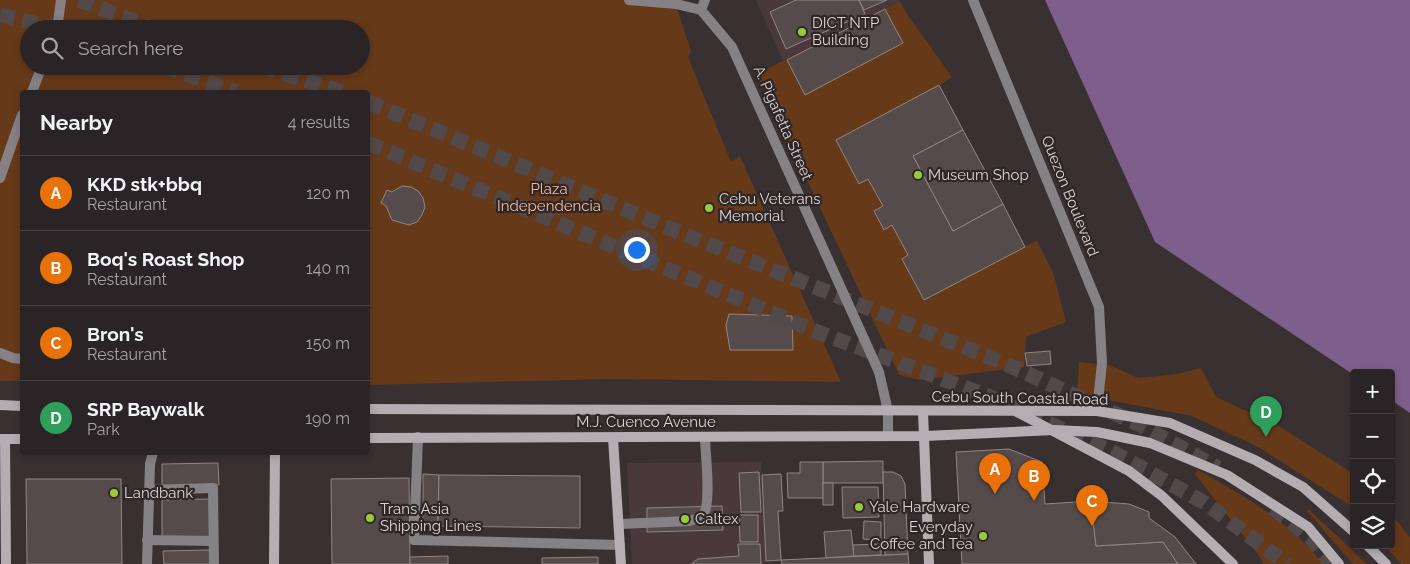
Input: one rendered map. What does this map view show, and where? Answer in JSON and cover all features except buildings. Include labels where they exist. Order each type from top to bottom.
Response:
[{"type":"main road","points":[[0,406],[20,406]]},
{"type":"main road","name":"M.J. Cuenco Avenue","points":[[370,409],[888,410],[923,412]]},
{"type":"main road","points":[[1014,410],[1128,471],[1162,496],[1233,564]]},
{"type":"main road","name":"Cebu South Coastal Road","points":[[923,412],[1097,411],[1170,423],[1255,460],[1303,487],[1350,528]]},
{"type":"main road","points":[[923,412],[929,564]]},
{"type":"main road","name":"Cebu South Coastal Road","points":[[925,436],[1054,430],[1097,432],[1150,443],[1227,474],[1308,527],[1339,564]]},
{"type":"main road","name":"M.J. Cuenco Avenue","points":[[370,438],[925,436]]},
{"type":"main road","points":[[612,438],[620,524],[621,564]]},
{"type":"main road","points":[[6,564],[3,541],[2,439],[20,439]]},
{"type":"main road","points":[[274,564],[275,455]]},
{"type":"main road","points":[[1371,549],[1386,564]]},
{"type":"street","points":[[58,20],[61,0]]},
{"type":"street","points":[[629,0],[701,10],[705,0]]},
{"type":"street","name":"Quezon Boulevard","points":[[973,0],[1099,307],[1102,363],[1097,411]]},
{"type":"street","name":"A. Pigafetta Street","points":[[701,10],[732,47],[879,372],[888,410],[888,435]]},
{"type":"street","points":[[33,90],[39,75]]},
{"type":"street","points":[[0,178],[20,121]]},
{"type":"street","points":[[0,353],[20,359]]},
{"type":"street","points":[[418,437],[414,540],[620,545]]},
{"type":"street","points":[[620,524],[689,522],[699,519],[705,513],[707,502],[705,437]]},
{"type":"street","points":[[147,564],[149,490],[153,455]]},
{"type":"street","points":[[149,490],[213,488],[214,564]]},
{"type":"street","points":[[147,540],[213,541]]},
{"type":"shaded area","name":"DICT NTP Building","points":[[756,0],[899,0],[900,1],[783,61]]},
{"type":"shaded area","points":[[1045,0],[1410,0],[1410,413],[1395,403],[1395,369],[1350,369],[1350,372],[1155,242]]},
{"type":"shaded area","name":"Caltex","points":[[761,462],[766,564],[632,564],[627,463]]},
{"type":"green space","name":"Plaza Independencia","points":[[0,0],[674,0],[691,51],[688,57],[731,162],[740,156],[841,382],[614,379],[370,385],[370,90],[20,90],[20,381],[0,381]]},
{"type":"green space","points":[[900,1],[907,14],[952,77],[939,86],[1025,246],[1037,241],[1054,275],[1066,322],[1026,337],[1024,367],[920,380],[899,375],[757,74]]},
{"type":"green space","points":[[1079,362],[1110,365],[1138,378],[1178,374],[1201,368],[1216,397],[1279,426],[1350,471],[1350,505],[1260,448],[1192,416],[1077,394]]},
{"type":"green space","points":[[1198,470],[1232,489],[1281,522],[1323,564],[1263,564],[1260,557],[1195,474]]},
{"type":"green space","points":[[1308,509],[1367,564],[1353,564],[1307,511]]},
{"type":"green space","points":[[1395,519],[1410,537],[1410,564],[1401,564],[1388,549],[1395,549]]},
{"type":"tunnel","points":[[79,0],[131,20]]},
{"type":"tunnel","points":[[0,15],[22,20]]},
{"type":"tunnel","points":[[189,75],[230,90]]},
{"type":"tunnel","points":[[290,75],[336,90]]},
{"type":"tunnel","points":[[370,103],[669,228],[1006,364],[1140,425],[1218,468]]},
{"type":"tunnel","points":[[370,144],[815,331],[988,396],[1113,452],[1205,503],[1287,564]]},
{"type":"tunnel","points":[[1273,508],[1311,538],[1331,564]]},
{"type":"place","name":"DICT NTP Building","points":[[802,32]]},
{"type":"place","name":"Museum Shop","points":[[918,175]]},
{"type":"place","name":"Cebu Veterans Memorial","points":[[709,208]]},
{"type":"place","name":"SRP Baywalk","points":[[1266,437]]},
{"type":"place","name":"Landbank","points":[[114,493]]},
{"type":"place","name":"KKD stk+bbq","points":[[995,494]]},
{"type":"place","name":"Boq's Roast Shop","points":[[1034,501]]},
{"type":"place","name":"Yale Hardware","points":[[859,507]]},
{"type":"place","name":"Trans Asia Shipping Lines","points":[[370,518]]},
{"type":"place","name":"Caltex","points":[[685,519]]},
{"type":"place","name":"Bron's","points":[[1092,526]]},
{"type":"place","name":"Everyday Coffee and Tea","points":[[983,536]]}]
